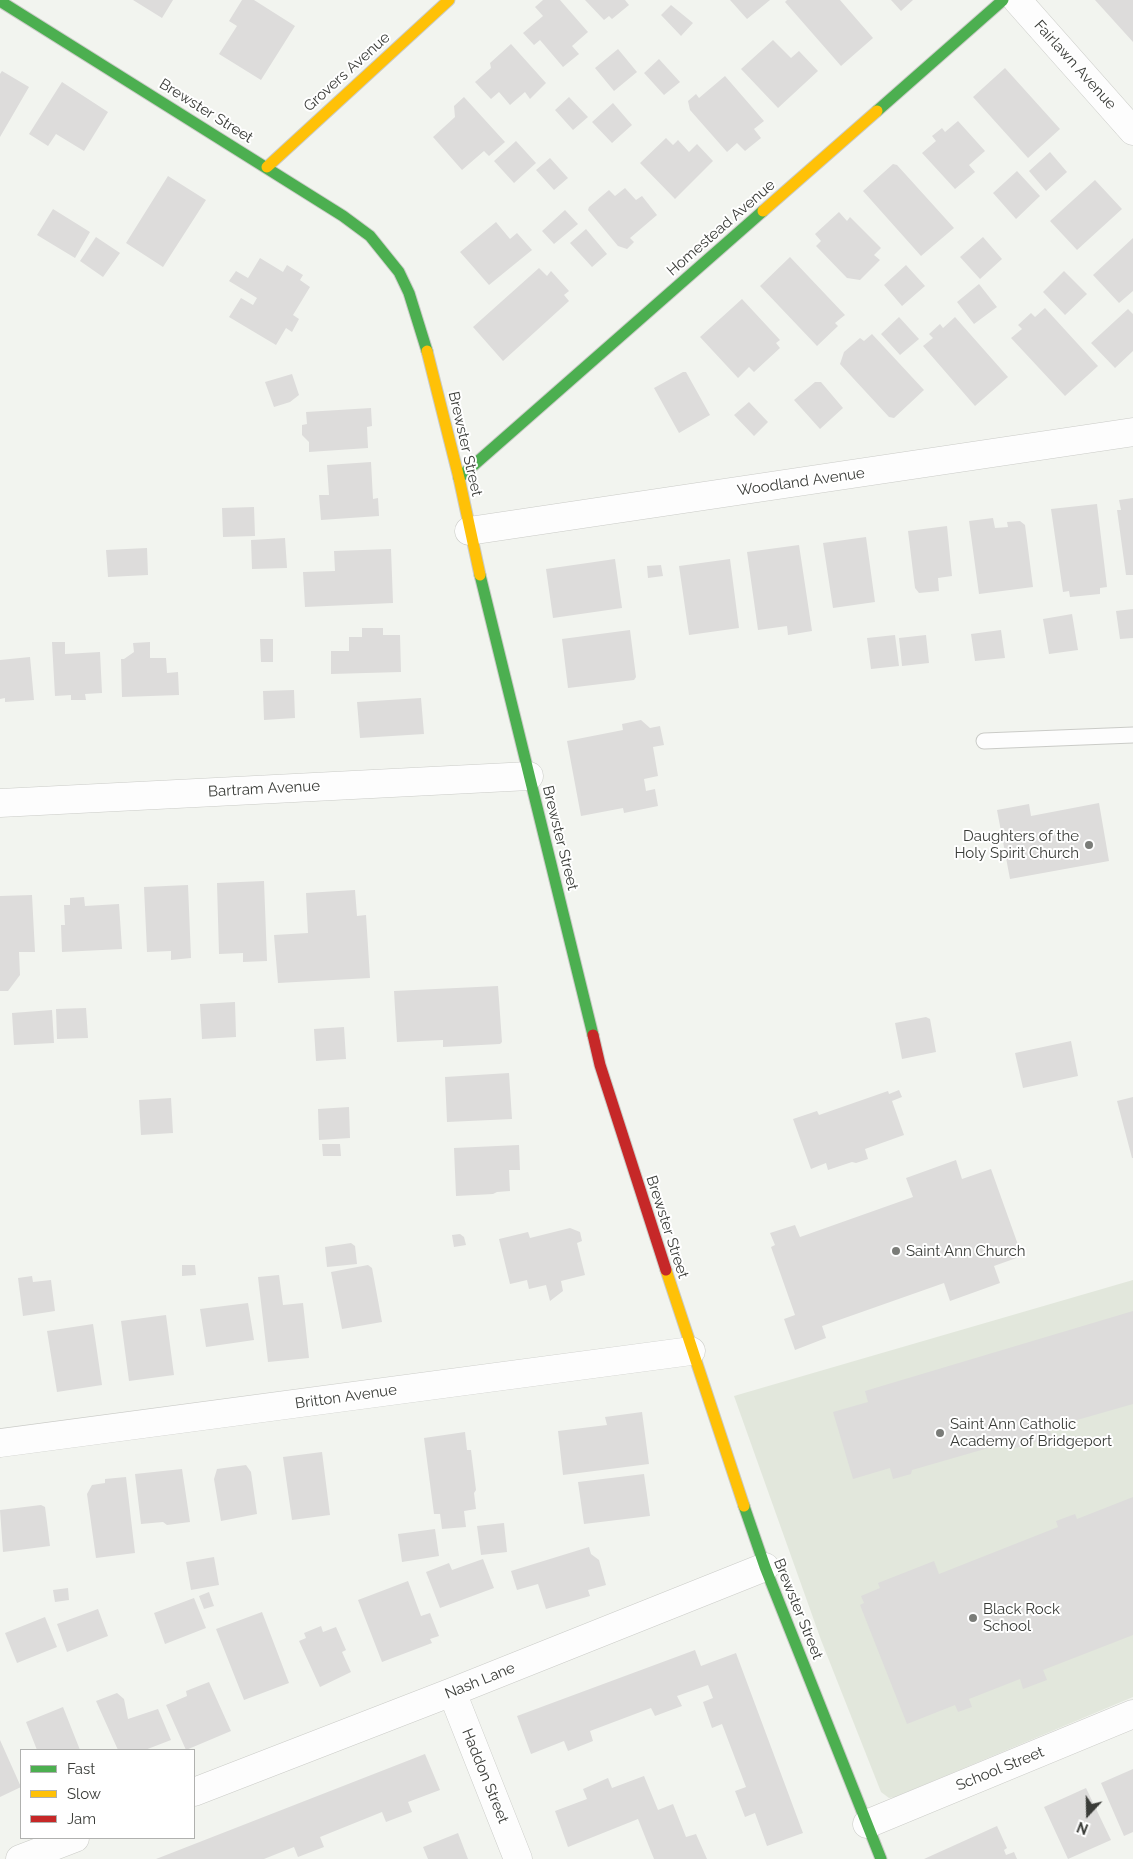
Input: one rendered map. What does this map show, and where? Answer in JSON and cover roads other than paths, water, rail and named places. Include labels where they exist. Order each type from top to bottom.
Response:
[{"type":"street","name":"Grovers Avenue","points":[[267,167],[449,0]]},
{"type":"street","name":"Homestead Avenue","points":[[459,478],[1003,0]]},
{"type":"street","name":"Fairlawn Avenue","points":[[1017,0],[1133,131]]},
{"type":"street","name":"Brewster Street","points":[[0,1],[343,216],[370,236],[399,272],[409,293],[422,332],[459,478],[469,532],[600,1065],[691,1351],[765,1567],[881,1859]]},
{"type":"street","name":"Woodland Avenue","points":[[469,532],[1133,432]]},
{"type":"street","name":"Bartram Avenue","points":[[0,803],[529,776]]},
{"type":"street","name":"Britton Avenue","points":[[0,1443],[691,1351]]},
{"type":"street","name":"Nash Lane","points":[[195,1792],[452,1692],[765,1567]]},
{"type":"street","name":"Haddon Street","points":[[452,1692],[518,1859]]},
{"type":"street","name":"School Street","points":[[867,1824],[1133,1714]]},
{"type":"street","points":[[20,1859],[72,1839]]},
{"type":"lane","points":[[984,741],[1133,735]]},
{"type":"place","name":"Daughters of the Holy Spirit Church","points":[[1089,845]]},
{"type":"place","name":"Saint Ann Church","points":[[896,1251]]},
{"type":"place","name":"Saint Ann Catholic Academy of Bridgeport","points":[[940,1433]]},
{"type":"place","name":"Black Rock School","points":[[973,1618]]}]
